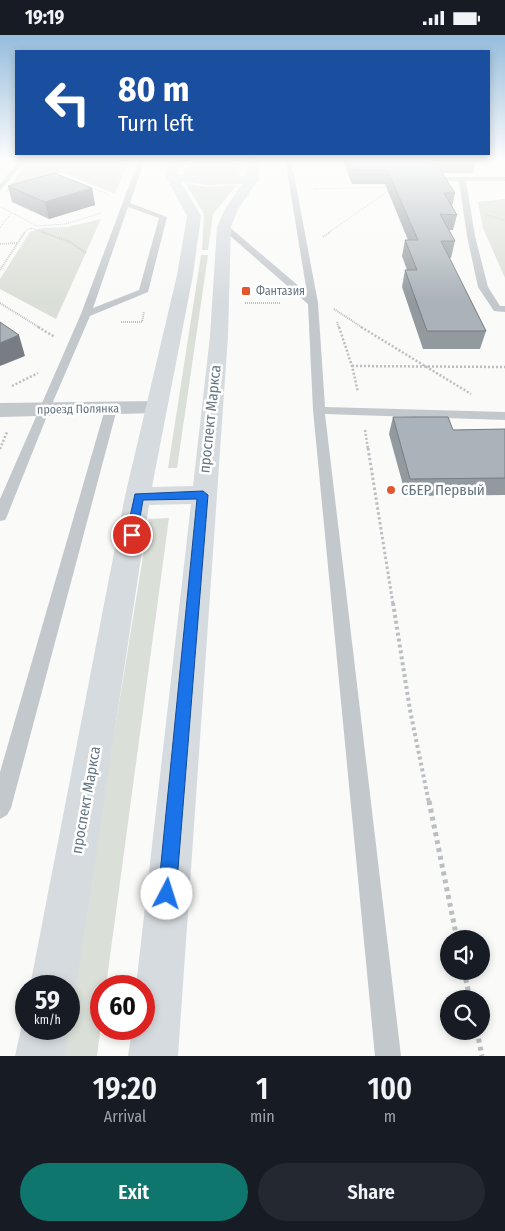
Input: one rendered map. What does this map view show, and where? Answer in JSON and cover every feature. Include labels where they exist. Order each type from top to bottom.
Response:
[{"type":"main road","name":"проспект Маркса","points":[[55,975],[138,497],[180,303],[194,216],[190,207]]},
{"type":"main road","name":"проспект Маркса","points":[[153,1056],[219,328],[224,227],[226,216],[231,207]]},
{"type":"main road","points":[[138,497],[203,495]]},
{"type":"main road","points":[[40,1056],[43,1040]]},
{"type":"street","name":"проезд Полянка","points":[[0,410],[43,411],[156,407]]},
{"type":"lane","points":[[0,516],[43,411],[86,314],[125,207]]},
{"type":"lane","points":[[86,314],[143,292],[164,217],[134,207]]},
{"type":"lane","points":[[296,207],[313,303],[319,410],[388,1056]]},
{"type":"lane","points":[[466,207],[483,287],[497,309],[505,309]]},
{"type":"lane","points":[[224,227],[313,303]]},
{"type":"lane","points":[[0,808],[111,409]]},
{"type":"lane","points":[[319,410],[504,416]]},
{"type":"path","points":[[0,207],[37,226]]},
{"type":"path","points":[[322,238],[366,207]]},
{"type":"path","points":[[0,270],[26,230],[37,226],[66,224],[102,212]]},
{"type":"path","points":[[0,228],[11,213]]},
{"type":"path","points":[[32,228],[70,242],[86,254]]},
{"type":"path","points":[[321,228],[324,247]]},
{"type":"path","points":[[0,244],[18,243]]},
{"type":"path","points":[[0,303],[58,339]]},
{"type":"path","points":[[455,930],[410,710],[362,411],[352,366],[332,308],[421,365],[487,403],[504,416]]},
{"type":"path","points":[[352,366],[505,367]]},
{"type":"path","points":[[9,387],[44,370]]},
{"type":"path","points":[[479,1040],[482,1056]]},
{"type":"shaded area","points":[[200,207],[219,207],[213,214],[208,250],[202,250],[204,214]]},
{"type":"shaded area","points":[[479,207],[505,207],[505,278],[483,228]]},
{"type":"shaded area","points":[[101,219],[56,319],[0,289],[0,279],[30,232],[43,228],[67,227]]},
{"type":"shaded area","points":[[201,255],[208,255],[177,468],[168,468]]},
{"type":"shaded area","points":[[169,518],[107,975],[90,975],[90,1040],[99,1040],[97,1056],[62,1056],[64,1040],[80,1040],[80,975],[75,975],[149,519]]},
{"type":"building","points":[[403,207],[452,207],[457,215],[440,214],[455,241],[441,241],[486,331],[427,331],[405,270],[417,270],[405,240],[418,240]]},
{"type":"building","points":[[0,322],[19,335],[0,343]]},
{"type":"building","points":[[393,417],[448,417],[453,430],[505,429],[505,478],[410,479]]},
{"type":"place","name":"Фантазия","points":[[246,291]]},
{"type":"place","name":"СБЕР Первый","points":[[391,490]]},
{"type":"route","points":[[132,535],[138,497],[203,495],[167,894]]}]
